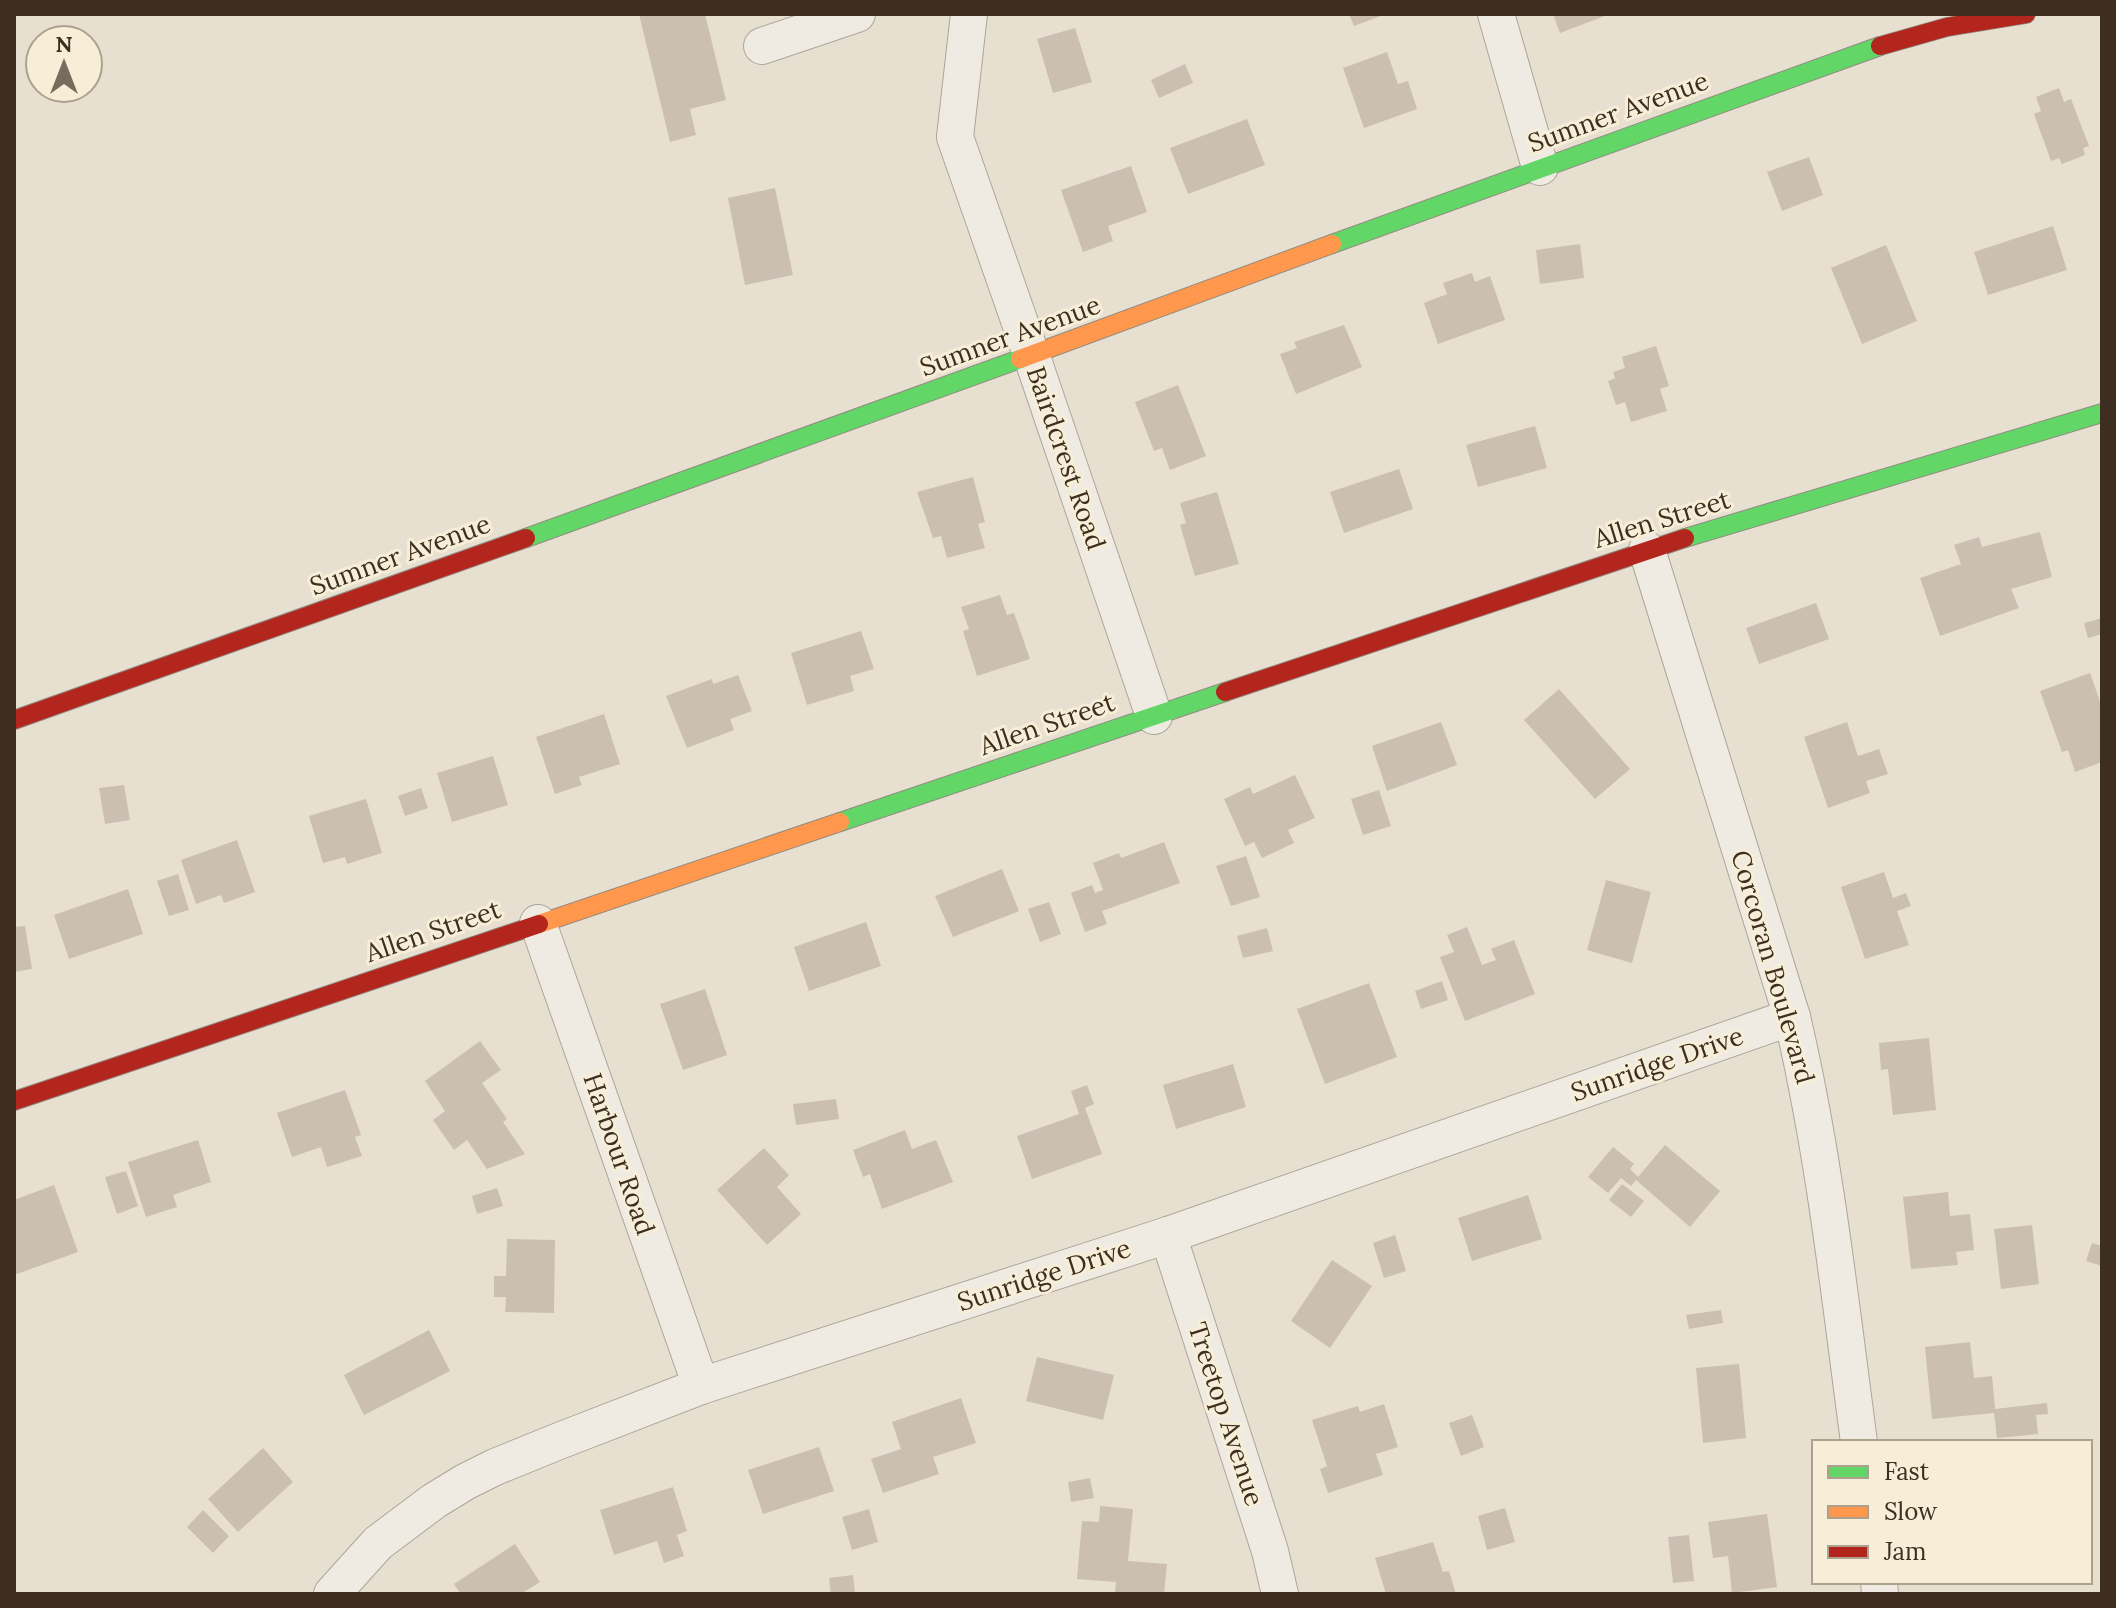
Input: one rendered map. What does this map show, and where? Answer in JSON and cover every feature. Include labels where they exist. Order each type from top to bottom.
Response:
[{"type":"main road","name":"Sumner Avenue","points":[[14,720],[1032,357],[1540,167],[1860,52],[1923,31],[2026,14]]},
{"type":"main road","name":"Allen Street","points":[[14,1101],[1647,550],[2102,413]]},
{"type":"street","points":[[762,46],[857,14]]},
{"type":"street","name":"Bairdcrest Road","points":[[969,14],[955,137],[1154,716]]},
{"type":"street","points":[[1496,14],[1540,167]]},
{"type":"street","name":"Corcoran Boulevard","points":[[1647,550],[1792,1017],[1815,1124],[1859,1440]]},
{"type":"street","name":"Harbour Road","points":[[538,923],[701,1386]]},
{"type":"street","name":"Sunridge Drive","points":[[332,1594],[378,1543],[405,1521],[465,1482],[559,1441],[701,1386],[1168,1235],[1792,1017]]},
{"type":"street","name":"Treetop Avenue","points":[[1168,1235],[1270,1551],[1280,1594]]},
{"type":"building","points":[[639,14],[705,14],[726,100],[690,109],[696,135],[670,142]]},
{"type":"building","points":[[1349,14],[1386,14],[1354,26]]},
{"type":"building","points":[[1553,14],[1610,14],[1560,33]]},
{"type":"building","points":[[1075,28],[1092,82],[1053,93],[1037,39]]},
{"type":"building","points":[[1387,52],[1398,84],[1408,81],[1417,109],[1364,128],[1343,68]]},
{"type":"building","points":[[1185,64],[1193,83],[1159,98],[1151,80]]},
{"type":"building","points":[[2059,88],[2064,102],[2071,99],[2089,146],[2083,148],[2085,155],[2062,164],[2059,158],[2051,161],[2034,114],[2041,111],[2036,97]]},
{"type":"building","points":[[1247,119],[1265,165],[1188,194],[1170,148]]},
{"type":"building","points":[[1809,157],[1823,195],[1782,211],[1767,172]]},
{"type":"building","points":[[1131,166],[1147,212],[1108,226],[1113,241],[1083,252],[1061,190]]},
{"type":"building","points":[[775,188],[793,275],[745,285],[728,198]]},
{"type":"building","points":[[2053,226],[2067,270],[1988,295],[1974,252]]},
{"type":"building","points":[[1580,244],[1584,278],[1540,284],[1536,250]]},
{"type":"building","points":[[1886,245],[1917,321],[1862,344],[1831,268]]},
{"type":"building","points":[[1472,273],[1475,282],[1490,276],[1505,320],[1438,344],[1424,303],[1447,294],[1443,283]]},
{"type":"building","points":[[1344,325],[1362,367],[1296,394],[1280,354],[1297,348],[1294,342]]},
{"type":"building","points":[[1656,346],[1669,386],[1660,389],[1667,411],[1631,422],[1625,402],[1616,405],[1608,381],[1615,378],[1613,372],[1625,368],[1622,357]]},
{"type":"building","points":[[1178,385],[1206,456],[1170,470],[1162,448],[1154,451],[1135,402]]},
{"type":"building","points":[[1535,426],[1547,468],[1478,487],[1466,445]]},
{"type":"building","points":[[1399,469],[1413,509],[1344,533],[1330,492]]},
{"type":"building","points":[[973,477],[985,522],[978,524],[985,548],[947,558],[941,536],[933,538],[917,492]]},
{"type":"building","points":[[1217,492],[1239,564],[1195,576],[1180,525],[1186,523],[1180,503]]},
{"type":"building","points":[[2040,532],[2052,577],[2011,589],[2019,608],[1940,636],[1920,578],[1961,564],[1954,545],[1979,537],[1982,547]]},
{"type":"building","points":[[1000,595],[1007,615],[1014,613],[1030,659],[977,676],[963,631],[969,629],[961,607]]},
{"type":"building","points":[[1816,603],[1829,639],[1759,664],[1746,628]]},
{"type":"building","points":[[2102,618],[2102,634],[2088,638],[2084,623]]},
{"type":"building","points":[[861,631],[874,669],[850,676],[854,691],[807,705],[791,653]]},
{"type":"building","points":[[2090,673],[2102,707],[2102,762],[2075,772],[2068,750],[2062,752],[2040,691]]},
{"type":"building","points":[[738,675],[752,711],[730,719],[734,730],[687,748],[666,696],[712,679],[713,684]]},
{"type":"building","points":[[1559,689],[1630,769],[1595,799],[1524,720]]},
{"type":"building","points":[[604,714],[620,764],[579,777],[582,785],[555,794],[536,737]]},
{"type":"building","points":[[1441,722],[1457,765],[1387,791],[1372,746]]},
{"type":"building","points":[[1847,722],[1858,756],[1879,749],[1888,774],[1866,781],[1870,793],[1828,808],[1804,737]]},
{"type":"building","points":[[493,756],[508,805],[452,822],[437,773]]},
{"type":"building","points":[[1295,775],[1315,818],[1288,830],[1294,843],[1262,858],[1254,842],[1245,846],[1224,799],[1250,787],[1253,794]]},
{"type":"building","points":[[124,785],[130,820],[105,824],[99,788]]},
{"type":"building","points":[[421,788],[428,808],[405,816],[398,796]]},
{"type":"building","points":[[1379,790],[1391,826],[1363,835],[1351,799]]},
{"type":"building","points":[[366,799],[382,853],[347,864],[345,857],[323,863],[309,816]]},
{"type":"building","points":[[237,840],[255,892],[224,903],[221,895],[196,904],[181,860]]},
{"type":"building","points":[[1164,842],[1180,883],[1102,911],[1107,924],[1085,932],[1071,893],[1092,885],[1095,893],[1103,890],[1093,863],[1119,853],[1121,858]]},
{"type":"building","points":[[1246,856],[1260,897],[1231,906],[1216,866]]},
{"type":"building","points":[[1002,869],[1019,911],[953,937],[935,896]]},
{"type":"building","points":[[1884,872],[1893,898],[1906,893],[1911,906],[1897,911],[1909,945],[1865,959],[1841,887]]},
{"type":"building","points":[[178,874],[189,910],[169,916],[157,881]]},
{"type":"building","points":[[1606,880],[1651,892],[1632,963],[1587,950]]},
{"type":"building","points":[[128,889],[143,934],[69,959],[54,915]]},
{"type":"building","points":[[1049,902],[1061,934],[1040,942],[1028,909]]},
{"type":"building","points":[[866,922],[881,966],[809,991],[794,947]]},
{"type":"building","points":[[25,926],[32,969],[14,972],[14,927]]},
{"type":"building","points":[[1467,927],[1482,965],[1496,960],[1491,949],[1514,940],[1535,994],[1465,1021],[1440,957],[1454,952],[1447,935]]},
{"type":"building","points":[[1267,928],[1273,951],[1243,958],[1237,936]]},
{"type":"building","points":[[1442,981],[1448,1000],[1421,1009],[1415,991]]},
{"type":"building","points":[[1369,983],[1397,1057],[1325,1084],[1297,1009]]},
{"type":"building","points":[[705,989],[727,1055],[683,1070],[660,1004]]},
{"type":"building","points":[[1929,1038],[1936,1110],[1893,1115],[1888,1069],[1881,1070],[1879,1043]]},
{"type":"building","points":[[480,1041],[501,1070],[482,1083],[507,1119],[503,1122],[525,1154],[487,1169],[467,1140],[454,1150],[433,1120],[445,1111],[425,1081]]},
{"type":"building","points":[[1233,1064],[1246,1107],[1176,1129],[1163,1085]]},
{"type":"building","points":[[1087,1085],[1094,1104],[1085,1108],[1102,1154],[1032,1179],[1017,1136],[1079,1114],[1071,1091]]},
{"type":"building","points":[[345,1090],[361,1135],[355,1137],[362,1156],[327,1167],[321,1147],[292,1157],[277,1113]]},
{"type":"building","points":[[836,1099],[839,1119],[796,1125],[793,1104]]},
{"type":"building","points":[[905,1130],[912,1149],[936,1140],[953,1182],[882,1209],[870,1174],[863,1177],[853,1150]]},
{"type":"building","points":[[198,1140],[211,1182],[173,1195],[177,1207],[146,1217],[128,1162]]},
{"type":"building","points":[[1665,1145],[1720,1191],[1690,1227],[1636,1180],[1631,1186],[1621,1178],[1608,1193],[1588,1177],[1613,1147],[1634,1164],[1630,1169],[1638,1177]]},
{"type":"building","points":[[764,1148],[789,1175],[777,1187],[801,1214],[767,1245],[717,1190]]},
{"type":"building","points":[[126,1171],[138,1206],[117,1214],[105,1177]]},
{"type":"building","points":[[1622,1184],[1644,1201],[1631,1217],[1609,1200]]},
{"type":"building","points":[[54,1185],[78,1252],[14,1275],[14,1200]]},
{"type":"building","points":[[497,1188],[503,1206],[477,1214],[472,1196]]},
{"type":"building","points":[[1948,1192],[1950,1216],[1970,1214],[1974,1250],[1956,1252],[1958,1265],[1911,1269],[1903,1197]]},
{"type":"building","points":[[1528,1195],[1542,1239],[1472,1261],[1458,1218]]},
{"type":"building","points":[[2032,1225],[2039,1284],[2001,1289],[1994,1229]]},
{"type":"building","points":[[1395,1235],[1406,1271],[1384,1278],[1373,1243]]},
{"type":"building","points":[[507,1239],[555,1240],[554,1313],[505,1312],[506,1297],[494,1297],[494,1276],[506,1276]]},
{"type":"building","points":[[2092,1243],[2102,1246],[2102,1266],[2086,1261]]},
{"type":"building","points":[[1332,1260],[1372,1286],[1330,1348],[1291,1321]]},
{"type":"building","points":[[1721,1310],[1723,1323],[1689,1329],[1686,1315]]},
{"type":"building","points":[[429,1330],[450,1371],[364,1415],[344,1375]]},
{"type":"building","points":[[1970,1342],[1974,1378],[1992,1376],[1995,1409],[2047,1403],[2048,1414],[2036,1415],[2038,1434],[1997,1438],[1994,1413],[1932,1419],[1925,1347]]},
{"type":"building","points":[[1037,1357],[1114,1375],[1103,1420],[1026,1401]]},
{"type":"building","points":[[1739,1364],[1746,1438],[1703,1443],[1696,1368]]},
{"type":"building","points":[[961,1398],[976,1443],[933,1457],[939,1474],[883,1493],[871,1459],[901,1449],[892,1422]]},
{"type":"building","points":[[1384,1404],[1398,1447],[1376,1454],[1383,1475],[1328,1493],[1320,1469],[1327,1466],[1312,1420],[1358,1406],[1360,1412]]},
{"type":"building","points":[[1472,1415],[1484,1447],[1461,1456],[1449,1423]]},
{"type":"building","points":[[819,1447],[834,1491],[763,1514],[748,1470]]},
{"type":"building","points":[[263,1448],[293,1482],[238,1532],[208,1499]]},
{"type":"building","points":[[1090,1478],[1094,1498],[1071,1502],[1068,1482]]},
{"type":"building","points":[[673,1487],[687,1531],[677,1535],[684,1556],[664,1563],[657,1541],[614,1555],[600,1510]]},
{"type":"building","points":[[1100,1506],[1133,1509],[1128,1561],[1167,1564],[1164,1594],[1115,1594],[1116,1582],[1077,1579],[1082,1521],[1099,1522]]},
{"type":"building","points":[[1505,1508],[1515,1542],[1487,1550],[1478,1516]]},
{"type":"building","points":[[869,1509],[878,1542],[852,1550],[842,1517]]},
{"type":"building","points":[[203,1510],[229,1536],[213,1553],[187,1527]]},
{"type":"building","points":[[1767,1514],[1777,1587],[1732,1593],[1728,1556],[1713,1558],[1708,1522]]},
{"type":"building","points":[[1689,1535],[1694,1581],[1673,1583],[1668,1537]]},
{"type":"building","points":[[1433,1542],[1443,1572],[1449,1571],[1456,1594],[1386,1594],[1375,1558]]},
{"type":"building","points":[[515,1544],[540,1582],[521,1594],[461,1594],[454,1584]]},
{"type":"building","points":[[853,1575],[855,1594],[831,1594],[829,1578]]},
{"type":"traffic: fast","points":[[1332,244],[1880,46]]},
{"type":"traffic: fast","points":[[526,538],[1020,359]]},
{"type":"traffic: fast","points":[[1685,538],[2102,413]]},
{"type":"traffic: fast","points":[[840,822],[1225,692]]},
{"type":"traffic: slow","points":[[1020,359],[1332,244]]},
{"type":"traffic: slow","points":[[539,924],[840,822]]},
{"type":"traffic: jam","points":[[1880,46],[1947,27],[2026,14]]},
{"type":"traffic: jam","points":[[14,720],[526,538]]},
{"type":"traffic: jam","points":[[1225,692],[1685,538]]},
{"type":"traffic: jam","points":[[14,1101],[539,924]]}]
